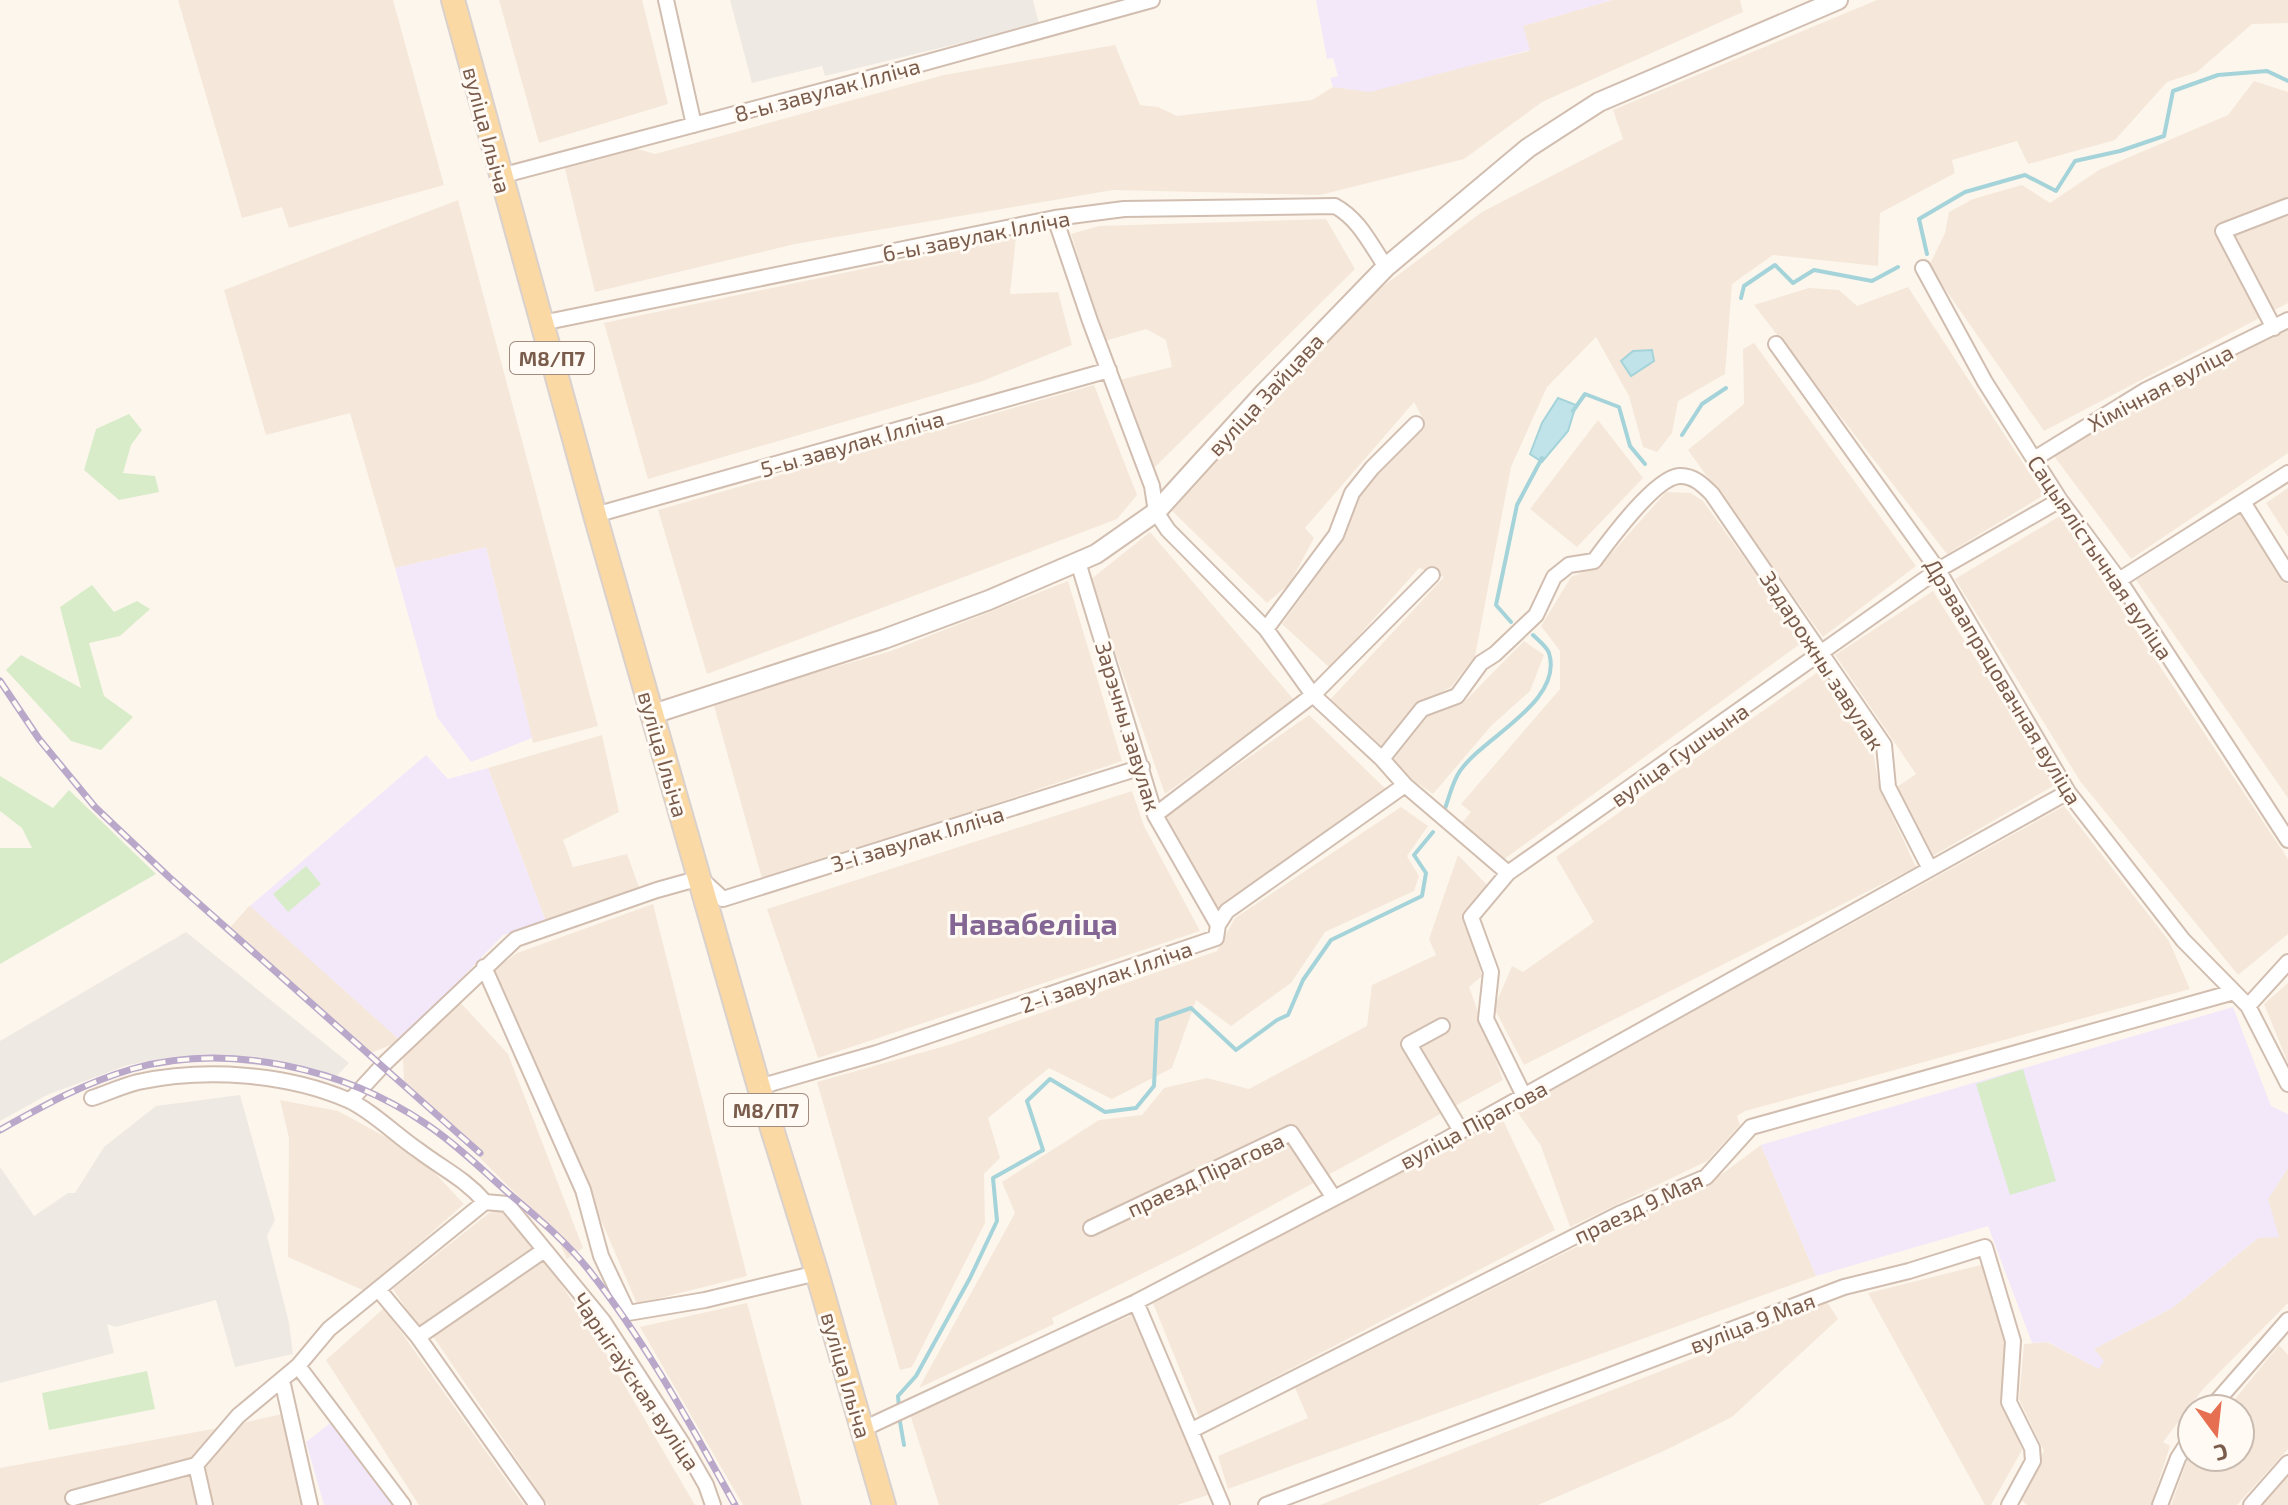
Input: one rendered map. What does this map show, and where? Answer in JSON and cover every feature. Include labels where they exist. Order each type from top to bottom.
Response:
[{"type":"main road","name":"вуліца Ільіча","points":[[453,0],[595,515],[759,1087],[884,1505]]},
{"type":"street","points":[[666,0],[694,125]]},
{"type":"street","name":"8-ы завулак Ілліча","points":[[500,176],[1152,0]]},
{"type":"street","name":"вуліца Зайцава","points":[[653,714],[884,639],[989,600],[1096,554],[1156,512],[1264,393],[1386,267],[1528,148],[1599,102],[1838,0]]},
{"type":"street","name":"6-ы завулак Ілліча","points":[[542,323],[1055,218],[1124,209],[1335,206],[1350,215],[1364,231],[1386,267]]},
{"type":"street","points":[[2274,328],[2223,231],[2288,206]]},
{"type":"street","points":[[1055,218],[1152,486],[1156,512],[1168,530],[1266,629],[1313,695],[1382,759],[1405,785],[1508,873]]},
{"type":"street","name":"Сацыялістычная вуліца","points":[[1923,268],[1985,382],[2060,500],[2119,580],[2288,840]]},
{"type":"street","name":"Хімічная вуліца","points":[[2034,459],[2146,390],[2288,320]]},
{"type":"street","name":"Дрэваапрацовачная вуліца","points":[[1776,344],[1938,570],[2068,792],[2183,940],[2248,1006],[2288,1084]]},
{"type":"street","name":"5-ы завулак Ілліча","points":[[595,515],[1109,370]]},
{"type":"street","points":[[1266,629],[1336,535],[1352,493],[1416,424]]},
{"type":"street","points":[[2119,580],[2288,473]]},
{"type":"street","name":"Задарожны завулак","points":[[1382,759],[1422,709],[1457,696],[1481,663],[1495,654],[1536,615],[1554,577],[1569,565],[1594,561],[1621,523],[1667,481],[1679,476],[1696,480],[1712,494],[1884,745],[1888,787],[1930,869]]},
{"type":"street","name":"вуліца Гушчына","points":[[1524,1096],[1486,1019],[1491,972],[1471,917],[1508,873],[1938,570],[2060,500]]},
{"type":"street","points":[[2243,502],[2288,574]]},
{"type":"street","name":"Зарэчны завулак","points":[[1078,562],[1155,815],[1218,925]]},
{"type":"street","points":[[1155,815],[1313,695],[1432,575]]},
{"type":"street","name":"3-і завулак Ілліча","points":[[700,878],[723,899],[1142,767]]},
{"type":"street","name":"2-і завулак Ілліча","points":[[759,1087],[877,1053],[1216,938],[1218,925],[1227,911],[1405,785]]},
{"type":"street","name":"вуліца Пірагова","points":[[863,1429],[1136,1302],[1461,1131],[2068,792]]},
{"type":"street","points":[[350,1101],[383,1065],[516,939],[700,878]]},
{"type":"street","points":[[2248,1006],[2288,962]]},
{"type":"street","points":[[484,967],[583,1190],[601,1256],[628,1313],[705,1300],[817,1273]]},
{"type":"street","name":"праезд 9 Мая","points":[[1192,1430],[1619,1214],[1706,1177],[1751,1127],[2234,992]]},
{"type":"street","points":[[1442,1026],[1409,1044],[1461,1131]]},
{"type":"street","name":"Чарнігаўская вуліца","points":[[92,1098],[136,1082],[185,1076],[229,1076],[290,1082],[350,1101],[469,1184],[485,1202],[507,1204],[603,1321],[682,1443],[706,1485],[713,1505]]},
{"type":"street","name":"праезд Пірагова","points":[[1091,1228],[1291,1133],[1334,1198]]},
{"type":"street","points":[[73,1498],[196,1465],[238,1416],[298,1366],[329,1329],[485,1202]]},
{"type":"street","name":"вуліца 9 Мая","points":[[1266,1505],[1844,1287],[1985,1247],[2013,1341],[2009,1402],[2032,1448],[2033,1461],[2009,1505]]},
{"type":"street","points":[[418,1337],[543,1251]]},
{"type":"street","points":[[378,1289],[418,1337],[537,1505]]},
{"type":"street","points":[[1136,1302],[1222,1505]]},
{"type":"street","points":[[2224,1393],[2288,1320]]},
{"type":"street","points":[[298,1366],[403,1505]]},
{"type":"street","points":[[282,1380],[310,1505]]},
{"type":"street","points":[[2160,1505],[2176,1463]]},
{"type":"street","points":[[2251,1505],[2288,1463]]},
{"type":"street","points":[[196,1465],[205,1505]]},
{"type":"shaded area","points":[[178,0],[393,0],[444,185],[289,228],[282,207],[242,218]]},
{"type":"shaded area","points":[[499,0],[642,0],[668,104],[539,143]]},
{"type":"shaded area","points":[[730,0],[1033,0],[1039,24],[825,76],[822,66],[752,83]]},
{"type":"shaded area","points":[[1316,0],[1612,0],[1523,26],[1530,50],[1370,92],[1333,87],[1330,78],[1338,76],[1333,58],[1327,59]]},
{"type":"shaded area","points":[[1612,0],[1740,0],[1743,12],[1542,102],[1464,159],[1320,195],[1113,190],[795,244],[595,292],[564,165],[634,148],[655,154],[944,75],[1115,45],[1140,105],[1158,107],[1177,116],[1312,100],[1333,87],[1365,91],[1529,51],[1522,26]]},
{"type":"shaded area","points":[[1877,0],[2288,0],[2288,23],[2252,24],[2197,72],[2167,82],[2115,140],[2028,164],[2017,141],[1952,160],[1955,173],[1880,213],[1878,266],[1773,255],[1732,284],[1725,374],[1678,401],[1672,433],[1657,452],[1643,447],[1629,396],[1596,337],[1547,387],[1511,467],[1475,656],[1451,687],[1417,704],[1379,750],[1327,703],[1444,577],[1419,568],[1330,668],[1282,624],[1330,558],[1362,491],[1422,417],[1414,402],[1305,528],[1314,538],[1290,583],[1267,603],[1168,507],[1382,287],[1482,212],[1623,139],[1613,110]]},
{"type":"shaded area","points":[[2254,81],[2288,92],[2288,303],[2044,431],[1929,266],[1945,233],[1949,212],[1973,199],[2022,185],[2050,203],[2099,170],[2228,115]]},
{"type":"shaded area","points":[[458,200],[598,726],[533,743],[486,547],[395,568],[350,413],[266,435],[224,290]]},
{"type":"shaded area","points":[[1326,219],[1355,269],[1155,467],[1146,460],[1119,380],[1172,367],[1166,340],[1146,329],[1105,341],[1071,234],[1099,226]]},
{"type":"shaded area","points":[[1016,237],[1010,294],[1058,292],[1072,345],[980,382],[648,479],[604,323]]},
{"type":"shaded area","points":[[1908,287],[2044,495],[1947,554],[1754,305],[1809,288],[1839,290],[1857,306]]},
{"type":"shaded area","points":[[2288,327],[2288,453],[2131,559],[2054,456],[2154,394]]},
{"type":"shaded area","points":[[1754,343],[1916,566],[1823,637],[1688,450],[1744,404],[1743,349]]},
{"type":"shaded area","points":[[1094,385],[1137,495],[1117,519],[707,674],[658,510]]},
{"type":"shaded area","points":[[1598,420],[1643,478],[1577,547],[1530,509]]},
{"type":"shaded area","points":[[2288,488],[2288,537],[2266,503]]},
{"type":"shaded area","points":[[1666,492],[1691,493],[1703,501],[1804,641],[1503,860],[1460,825],[1471,812],[1461,804],[1560,689],[1560,651],[1541,626],[1571,577],[1602,564]]},
{"type":"shaded area","points":[[2241,514],[2288,585],[2288,798],[2136,580]]},
{"type":"shaded area","points":[[2060,516],[2288,859],[2288,934],[2238,975],[2080,781],[1955,579]]},
{"type":"shaded area","points":[[1150,532],[1295,701],[1165,794],[1090,580]]},
{"type":"shaded area","points":[[486,547],[532,738],[471,762],[437,717],[395,568]]},
{"type":"shaded area","points":[[1068,581],[1122,761],[763,882],[713,702],[891,651]]},
{"type":"shaded area","points":[[1933,591],[2055,785],[1931,857],[1894,789],[1916,774],[1835,655]]},
{"type":"shaded area","points":[[1524,641],[1544,655],[1530,691],[1491,726],[1433,794],[1390,764],[1428,716],[1462,704]]},
{"type":"shaded area","points":[[1822,669],[1873,752],[1880,790],[1916,867],[1524,1065],[1494,1008],[1512,966],[1523,972],[1594,922],[1556,857]]},
{"type":"shaded area","points":[[1309,715],[1392,795],[1217,914],[1162,818]]},
{"type":"shaded area","points":[[602,735],[619,812],[563,840],[573,867],[627,854],[640,890],[546,922],[488,768]]},
{"type":"shaded area","points":[[426,755],[448,779],[488,768],[546,922],[503,935],[401,1041],[250,906]]},
{"type":"shaded area","points":[[1132,791],[1144,826],[1200,931],[818,1058],[767,909]]},
{"type":"shaded area","points":[[2064,806],[2169,941],[2190,989],[1745,1111],[1737,1116],[1740,1125],[1707,1161],[1570,1227],[1541,1146],[1516,1110]]},
{"type":"shaded area","points":[[1401,807],[1428,826],[1407,856],[1419,876],[1414,891],[1325,932],[1291,983],[1231,1026],[1196,1000],[1172,1068],[1112,1099],[1049,1068],[988,1118],[1000,1158],[984,1174],[985,1223],[912,1367],[900,1370],[817,1082],[952,1044],[1217,951],[1235,918]]},
{"type":"shaded area","points":[[1458,855],[1489,887],[1463,912],[1482,976],[1469,987],[1503,1080],[1190,1250],[1052,1318],[1054,1324],[919,1388],[1015,1213],[1002,1182],[1099,1120],[1142,1115],[1164,1088],[1207,1078],[1249,1089],[1367,1026],[1372,985],[1436,955],[1429,939]]},
{"type":"shaded area","points":[[653,904],[747,1276],[637,1304],[494,970],[517,953]]},
{"type":"shaded area","points":[[250,905],[401,1041],[368,1054],[227,931]]},
{"type":"shaded area","points":[[186,932],[349,1063],[332,1081],[292,1069],[178,1056],[128,1065],[47,1095],[0,1121],[0,1041]]},
{"type":"shaded area","points":[[2288,983],[2288,1063],[2264,1004]]},
{"type":"shaded area","points":[[460,1002],[508,1054],[583,1248],[567,1259],[555,1233],[404,1082],[403,1058]]},
{"type":"shaded area","points":[[2233,1007],[2271,1106],[2288,1114],[2288,1168],[2268,1199],[2279,1237],[2258,1238],[2172,1308],[2094,1349],[2104,1361],[2099,1369],[2048,1342],[2032,1343],[1988,1226],[1816,1276],[1761,1145]]},
{"type":"shaded area","points":[[240,1095],[275,1220],[267,1236],[289,1323],[293,1354],[235,1367],[216,1300],[116,1327],[107,1324],[114,1353],[0,1383],[0,1167],[34,1216],[68,1193],[75,1193],[104,1147],[156,1106]]},
{"type":"shaded area","points":[[280,1100],[338,1111],[417,1154],[464,1204],[365,1291],[288,1257],[289,1138]]},
{"type":"shaded area","points":[[1502,1118],[1555,1230],[1199,1417],[1153,1303]]},
{"type":"shaded area","points":[[1761,1145],[1816,1276],[1228,1489],[1218,1456],[1308,1418],[1295,1388],[1722,1174]]},
{"type":"shaded area","points":[[2288,1168],[2288,1303],[2200,1393],[2176,1393],[2176,1425],[2163,1442],[2170,1446],[2151,1505],[2027,1505],[2019,1498],[2044,1451],[2019,1399],[2024,1344],[2047,1342],[2099,1369],[2094,1349],[2172,1308],[2258,1238],[2268,1198]]},
{"type":"shaded area","points":[[505,1209],[533,1251],[420,1329],[393,1289],[489,1213]]},
{"type":"shaded area","points":[[545,1260],[595,1335],[695,1505],[548,1505],[432,1335]]},
{"type":"shaded area","points":[[1981,1265],[2005,1342],[2006,1404],[2022,1450],[1991,1505],[1985,1505],[1868,1293]]},
{"type":"shaded area","points":[[1827,1302],[1838,1319],[1732,1417],[1666,1450],[1538,1505],[1320,1505],[1755,1334]]},
{"type":"shaded area","points":[[747,1303],[802,1505],[743,1505],[640,1327]]},
{"type":"shaded area","points":[[384,1308],[524,1505],[419,1505],[326,1360]]},
{"type":"shaded area","points":[[1134,1314],[1208,1495],[1177,1505],[939,1505],[910,1414]]},
{"type":"shaded area","points":[[2279,1345],[2288,1355],[2288,1449],[2237,1505],[2171,1505],[2183,1473],[2256,1473],[2256,1393],[2240,1393]]},
{"type":"shaded area","points":[[291,1412],[306,1505],[0,1505],[0,1468]]},
{"type":"shaded area","points":[[343,1413],[410,1505],[324,1505],[306,1442]]},
{"type":"shaded area","points":[[2288,1474],[2288,1505],[2262,1505]]},
{"type":"green space","points":[[129,414],[142,430],[131,445],[123,473],[155,476],[159,492],[119,500],[84,470],[96,429]]},
{"type":"green space","points":[[92,585],[114,612],[137,601],[150,609],[120,636],[89,643],[104,696],[133,717],[101,750],[71,741],[6,670],[21,655],[81,688],[60,607]]},
{"type":"green space","points":[[0,776],[53,808],[69,790],[156,874],[0,964],[0,848],[32,848],[22,828],[0,811]]},
{"type":"green space","points":[[306,866],[321,884],[288,912],[273,894]]},
{"type":"green space","points":[[2023,1069],[2056,1181],[2010,1195],[1976,1084]]},
{"type":"green space","points":[[147,1371],[155,1409],[49,1430],[42,1393]]},
{"type":"water","points":[[1652,350],[1654,361],[1631,376],[1621,361],[1633,351]]},
{"type":"water","points":[[1558,398],[1576,405],[1568,431],[1542,462],[1530,454],[1542,423]]},
{"type":"waterway","points":[[1927,254],[1919,219],[1965,192],[2025,175],[2056,191],[2075,161],[2120,151],[2164,136],[2173,91],[2218,75],[2267,71],[2288,81]]},
{"type":"waterway","points":[[1741,298],[1744,286],[1775,265],[1793,283],[1814,270],[1872,281],[1898,267]]},
{"type":"waterway","points":[[1682,435],[1702,404],[1726,388]]},
{"type":"waterway","points":[[1573,411],[1585,394],[1619,407],[1630,446],[1645,464]]},
{"type":"waterway","points":[[1511,622],[1496,605],[1517,505],[1542,458]]},
{"type":"waterway","points":[[1444,811],[1460,771],[1519,718],[1545,687],[1550,671],[1549,653],[1533,635]]},
{"type":"waterway","points":[[899,1407],[898,1396],[916,1376],[970,1278],[997,1221],[993,1178],[1043,1150],[1027,1101],[1050,1079],[1105,1112],[1136,1108],[1154,1086],[1157,1020],[1191,1008],[1236,1050],[1288,1015],[1303,980],[1331,940],[1422,896],[1426,873],[1414,855],[1433,832]]},
{"type":"waterway","points":[[899,1416],[904,1445]]},
{"type":"railway","points":[[0,681],[39,739],[95,807],[169,877],[480,1153]]},
{"type":"railway","points":[[0,1130],[64,1096],[114,1075],[169,1061],[207,1058],[285,1065],[323,1075],[394,1104],[457,1147],[579,1258],[648,1354],[735,1505]]},
{"type":"district","name":"Навабеліца","points":[[1033,923]]}]
